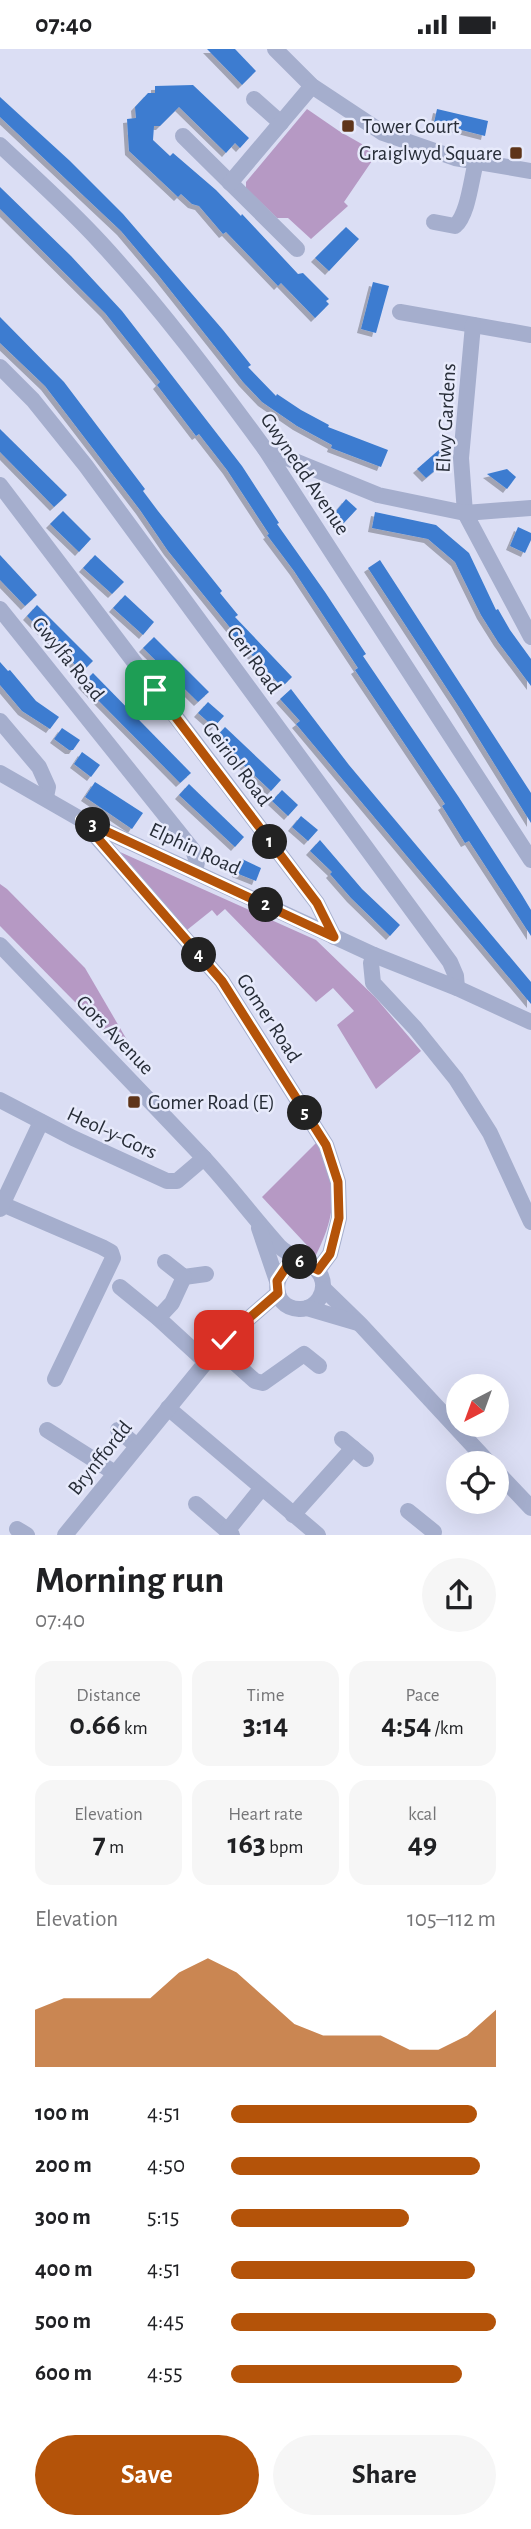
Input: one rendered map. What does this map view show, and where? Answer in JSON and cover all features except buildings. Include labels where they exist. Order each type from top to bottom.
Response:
[{"type":"street","points":[[275,49],[312,86],[383,133],[455,159],[531,171]]},
{"type":"street","points":[[230,183],[312,86]]},
{"type":"street","points":[[254,99],[281,123]]},
{"type":"street","points":[[183,136],[230,183],[293,239]]},
{"type":"street","name":"Gwynedd Avenue","points":[[0,145],[99,241],[138,284],[265,449],[531,860]]},
{"type":"street","points":[[434,222],[455,226],[459,224],[464,214],[476,162]]},
{"type":"street","points":[[400,312],[531,335]]},
{"type":"street","name":"Elwy Gardens","points":[[465,513],[461,458],[473,325]]},
{"type":"street","name":"Ceri Road","points":[[0,367],[62,434],[374,857],[450,962],[456,976],[457,988]]},
{"type":"street","points":[[265,449],[378,495],[465,513],[531,509]]},
{"type":"street","name":"Geiriol Road","points":[[0,485],[317,903],[334,937]]},
{"type":"street","points":[[465,513],[531,637]]},
{"type":"street","name":"Gwylfa Road","points":[[0,609],[193,850],[197,862],[195,872]]},
{"type":"street","points":[[0,721],[38,767],[48,787],[46,797]]},
{"type":"street","name":"Elphin Road","points":[[0,773],[82,820],[374,955],[457,988],[531,1022]]},
{"type":"street","name":"Gomer Road","points":[[82,820],[222,981],[326,1145],[338,1182],[339,1218],[330,1254],[318,1270]]},
{"type":"street","name":"Gors Avenue","points":[[0,945],[204,1158],[282,1249],[302,1262]]},
{"type":"street","points":[[374,955],[371,963],[373,983],[415,1028],[456,1079],[490,1133],[531,1222]]},
{"type":"street","name":"Heol-y-Gors","points":[[0,1100],[167,1181],[177,1181],[204,1158]]},
{"type":"street","points":[[41,1122],[1,1207],[102,1247],[111,1252],[113,1258],[55,1379]]},
{"type":"street","name":"Gors Avenue","points":[[255,1216],[277,1287]]},
{"type":"street","points":[[165,1262],[184,1277],[206,1274]]},
{"type":"street","points":[[302,1262],[318,1270],[324,1289],[317,1302],[252,1317],[277,1287],[287,1266],[302,1262]]},
{"type":"street","points":[[158,1318],[172,1303],[184,1277]]},
{"type":"street","points":[[120,1287],[206,1362]]},
{"type":"street","points":[[277,1287],[285,1304],[360,1324]]},
{"type":"street","points":[[324,1289],[478,1451]]},
{"type":"street","name":"Brynffordd","points":[[65,1535],[218,1348],[233,1331],[252,1317]]},
{"type":"street","points":[[218,1348],[255,1381],[261,1390],[304,1355],[319,1366]]},
{"type":"street","points":[[168,1408],[318,1535]]},
{"type":"street","points":[[47,1430],[115,1473]]},
{"type":"street","points":[[117,1430],[137,1445]]},
{"type":"street","points":[[293,1514],[347,1443],[366,1459]]},
{"type":"street","points":[[509,1485],[531,1508]]},
{"type":"street","points":[[196,1504],[229,1533],[261,1489]]},
{"type":"street","points":[[410,1535],[421,1522]]},
{"type":"shaded area","points":[[307,109],[374,151],[374,158],[344,202],[348,206],[311,239],[288,218],[277,218],[246,188],[246,182]]},
{"type":"shaded area","points":[[120,852],[316,940],[375,997],[421,1051],[376,1089],[337,1025],[354,1011],[333,988],[316,1002],[225,909],[217,916],[212,910],[187,930]]},
{"type":"shaded area","points":[[0,884],[85,968],[148,1076],[0,926]]},
{"type":"shaded area","points":[[318,1141],[328,1172],[332,1198],[328,1224],[316,1255],[262,1197]]},
{"type":"place","name":"Tower Court","points":[[348,126]]},
{"type":"place","name":"Graiglwyd Square","points":[[516,153]]},
{"type":"place","name":"Gomer Road (E)","points":[[134,1102]]},
{"type":"route","points":[[155,690],[317,903],[334,937],[82,820],[222,981],[326,1145],[338,1182],[339,1218],[330,1254],[318,1270],[302,1262],[287,1266],[277,1281],[278,1293],[224,1340]]}]
